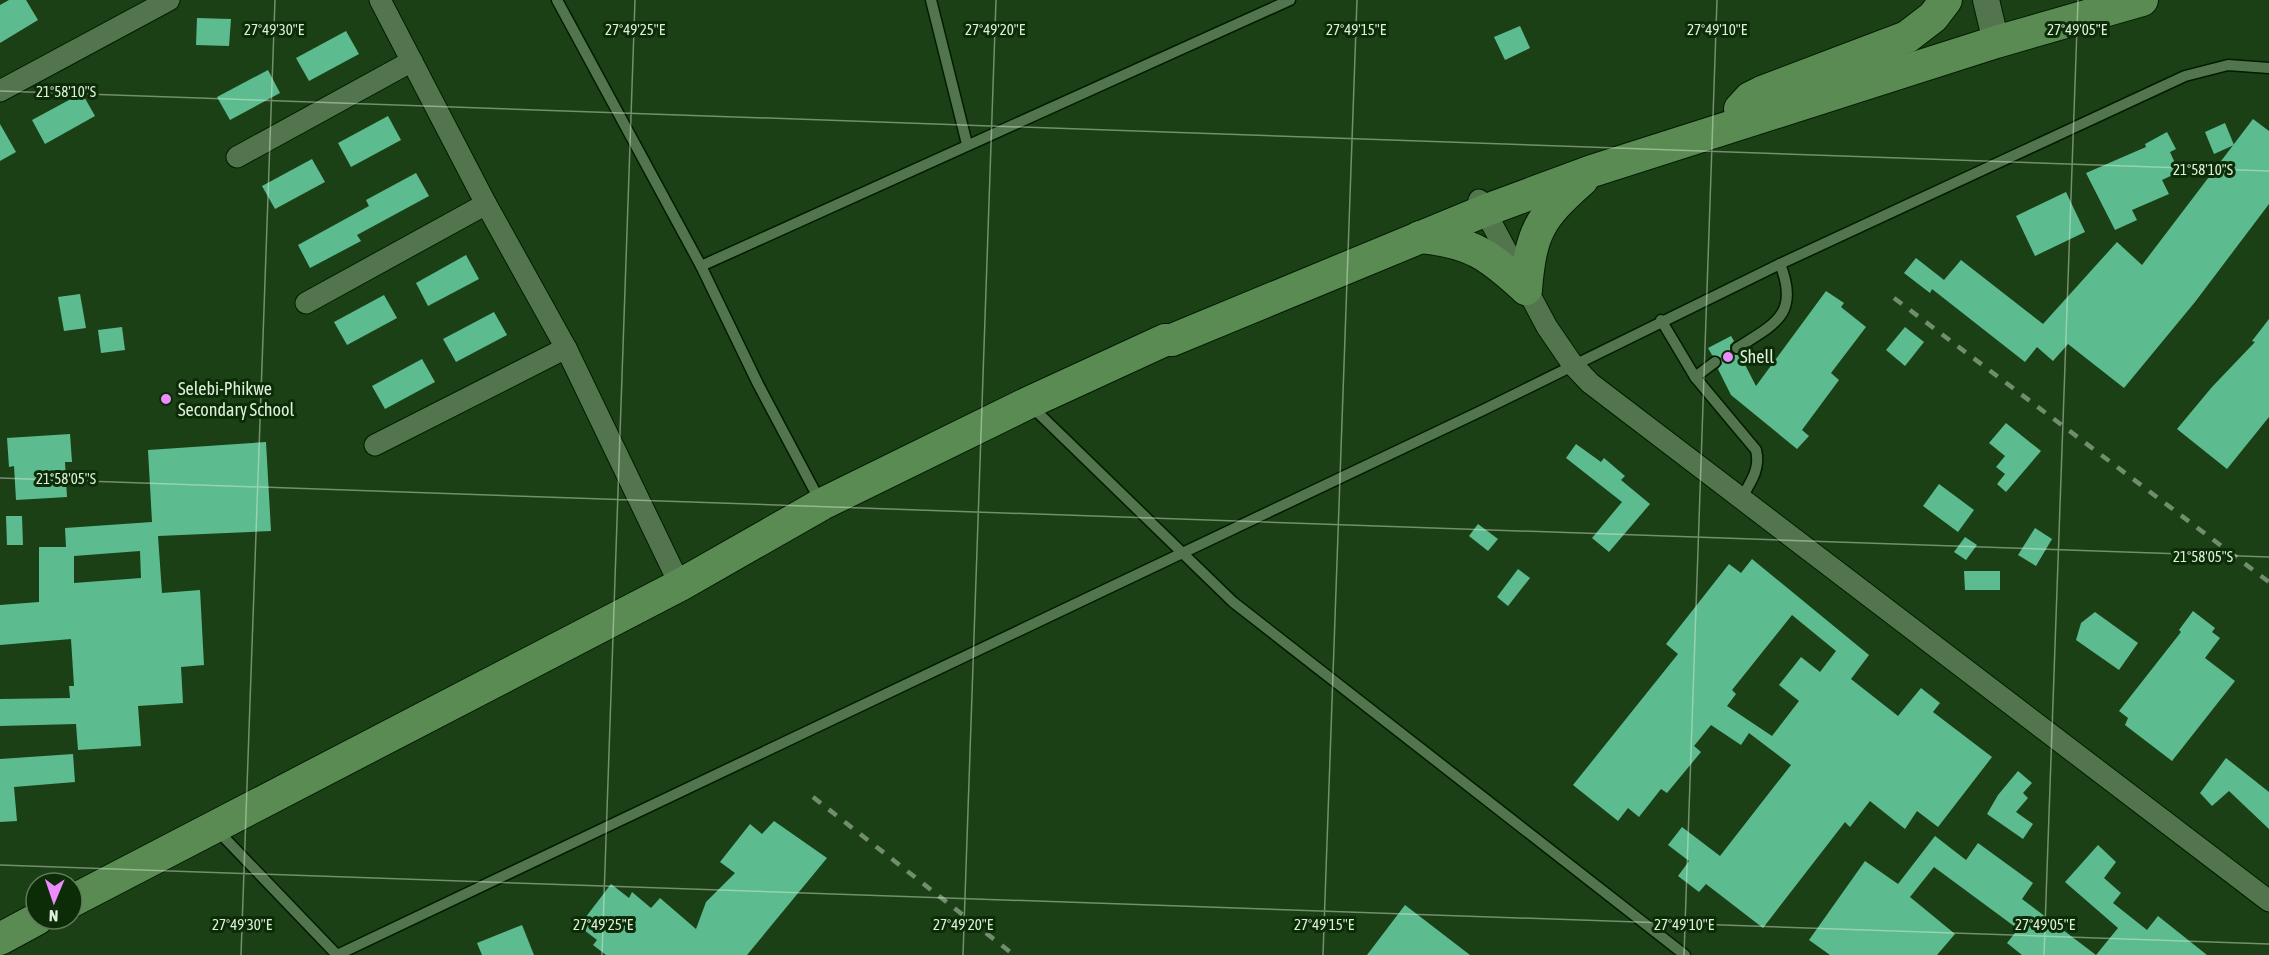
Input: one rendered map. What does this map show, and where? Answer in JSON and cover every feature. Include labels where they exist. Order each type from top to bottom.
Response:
[{"type":"main road","points":[[1740,109],[1750,98],[1762,92],[1907,37],[1933,17],[1946,0]]},
{"type":"main road","points":[[1165,340],[1170,333],[1213,310],[1291,273],[1481,204],[1600,153],[1740,109],[1999,22],[2085,0]]},
{"type":"main road","points":[[84,895],[680,585],[822,504],[1028,403],[1165,340],[1172,340],[1420,237],[1481,204],[1592,171],[1999,22],[2142,0]]},
{"type":"main road","points":[[1526,289],[1531,245],[1539,227],[1551,209],[1592,171]]},
{"type":"main road","points":[[1420,237],[1460,243],[1476,249],[1494,261],[1526,289]]},
{"type":"main road","points":[[0,939],[24,926]]},
{"type":"street","points":[[0,91],[169,0]]},
{"type":"street","points":[[380,0],[486,204],[566,348],[680,585]]},
{"type":"street","points":[[237,157],[412,61]]},
{"type":"street","points":[[306,303],[486,204]]},
{"type":"street","points":[[1481,204],[1526,289],[1573,365],[1590,383],[2269,901]]},
{"type":"street","points":[[375,445],[566,348]]},
{"type":"lane","points":[[557,0],[701,266],[758,384],[822,504]]},
{"type":"lane","points":[[931,0],[967,144]]},
{"type":"lane","points":[[701,266],[1290,0]]},
{"type":"lane","points":[[213,826],[337,955],[1573,365],[1661,320],[2185,76],[2228,65],[2269,69]]},
{"type":"lane","points":[[1737,348],[1776,323],[1784,313],[1788,297],[1787,282],[1780,264]]},
{"type":"lane","points":[[1661,320],[1695,377],[1756,450],[1759,461],[1756,472],[1741,499]]},
{"type":"lane","points":[[1695,377],[1715,362]]},
{"type":"lane","points":[[1028,403],[1233,602],[1685,955]]},
{"type":"shaded area","points":[[0,0],[2269,0],[2269,955],[0,955]]},
{"type":"building","points":[[9,0],[26,0],[38,20],[0,43],[0,5]]},
{"type":"building","points":[[197,18],[231,19],[229,46],[196,45]]},
{"type":"building","points":[[1520,26],[1530,48],[1505,60],[1494,37]]},
{"type":"building","points":[[346,31],[359,54],[309,81],[296,58]]},
{"type":"building","points":[[268,70],[280,93],[230,120],[217,97]]},
{"type":"building","points":[[82,93],[95,116],[45,144],[32,120]]},
{"type":"building","points":[[388,116],[401,140],[351,167],[338,143]]},
{"type":"building","points":[[2253,119],[2269,131],[2269,204],[2195,302],[2124,388],[2068,344],[2053,361],[2037,347],[2025,362],[1932,289],[1930,293],[1904,273],[1916,258],[1944,280],[1961,260],[2043,324],[2117,242],[2142,265]]},
{"type":"building","points":[[2225,123],[2234,145],[2214,154],[2205,132]]},
{"type":"building","points":[[0,124],[16,152],[0,161]]},
{"type":"building","points":[[2167,132],[2176,149],[2170,152],[2179,172],[2162,180],[2169,194],[2132,210],[2137,220],[2115,230],[2086,173],[2146,147],[2145,144]]},
{"type":"building","points":[[312,159],[325,182],[275,209],[262,186]]},
{"type":"building","points":[[416,173],[429,196],[357,235],[361,241],[310,268],[298,245],[369,206],[366,200]]},
{"type":"building","points":[[2066,192],[2085,232],[2035,256],[2016,216]]},
{"type":"building","points":[[466,255],[479,279],[428,306],[416,283]]},
{"type":"building","points":[[1826,291],[1844,303],[1841,307],[1866,327],[1831,373],[1839,380],[1802,430],[1809,436],[1797,449],[1731,395],[1718,369],[1722,364],[1721,358],[1712,355],[1708,348],[1731,336],[1734,341],[1730,345],[1730,351],[1734,355],[1740,355],[1756,386]]},
{"type":"building","points":[[80,294],[86,328],[64,331],[58,297]]},
{"type":"building","points":[[384,295],[397,318],[347,345],[334,322]]},
{"type":"building","points":[[494,312],[507,335],[456,362],[443,339]]},
{"type":"building","points":[[2269,319],[2269,417],[2227,469],[2177,429],[2212,387],[2255,342],[2252,341]]},
{"type":"building","points":[[122,327],[125,350],[101,353],[98,330]]},
{"type":"building","points":[[1905,327],[1924,342],[1905,366],[1886,350]]},
{"type":"building","points":[[422,359],[435,382],[385,409],[372,386]]},
{"type":"building","points":[[2006,423],[2041,451],[2006,492],[1997,484],[2005,474],[1996,467],[2005,456],[1989,443]]},
{"type":"building","points":[[70,434],[72,462],[65,462],[67,497],[16,500],[14,466],[9,467],[7,438]]},
{"type":"building","points":[[266,442],[271,531],[158,536],[162,593],[200,590],[204,665],[181,667],[183,703],[138,706],[141,746],[78,750],[76,724],[0,726],[0,699],[70,698],[69,686],[74,686],[71,639],[0,645],[0,605],[39,602],[39,547],[66,547],[65,528],[152,522],[148,450]],"holes":[[[140,551],[141,578],[74,583],[74,556]]]},
{"type":"building","points":[[1576,444],[1601,462],[1604,458],[1625,476],[1621,480],[1650,504],[1609,552],[1592,538],[1622,502],[1566,458]]},
{"type":"building","points":[[1939,484],[1974,510],[1958,532],[1923,506]]},
{"type":"building","points":[[6,516],[22,516],[23,545],[7,545]]},
{"type":"building","points":[[1478,524],[1498,539],[1488,551],[1469,536]]},
{"type":"building","points":[[2035,528],[2052,539],[2036,566],[2018,555]]},
{"type":"building","points":[[1965,537],[1977,545],[1966,560],[1954,552]]},
{"type":"building","points":[[1752,559],[1869,655],[1851,679],[1898,716],[1921,688],[1940,703],[1933,712],[1992,757],[1938,827],[1917,811],[1905,829],[1870,801],[1850,827],[1845,822],[1763,928],[1706,884],[1699,892],[1678,876],[1689,861],[1668,845],[1682,827],[1720,856],[1791,765],[1749,733],[1741,745],[1711,725],[1694,746],[1701,752],[1667,793],[1661,789],[1639,817],[1628,808],[1618,821],[1573,785],[1678,654],[1666,644],[1729,564],[1741,573]],"holes":[[[1792,615],[1836,651],[1820,672],[1801,657],[1779,685],[1799,701],[1772,736],[1727,706],[1736,694],[1732,690]]]},
{"type":"building","points":[[1518,569],[1530,578],[1508,606],[1497,597]]},
{"type":"building","points":[[1964,571],[2000,571],[2000,590],[1965,590]]},
{"type":"building","points":[[2193,611],[2215,628],[2212,632],[2220,638],[2205,658],[2235,681],[2172,761],[2125,725],[2128,718],[2119,711],[2181,632],[2179,630]]},
{"type":"building","points":[[2095,612],[2138,643],[2119,670],[2076,640],[2081,623]]},
{"type":"building","points":[[73,754],[75,782],[14,787],[17,821],[0,822],[0,759]]},
{"type":"building","points":[[2226,758],[2269,792],[2269,829],[2229,791],[2212,806],[2200,793]]},
{"type":"building","points":[[2018,771],[2032,783],[2023,793],[2028,798],[2016,812],[2033,824],[2023,839],[1987,814],[1998,795]]},
{"type":"building","points":[[774,821],[827,858],[747,955],[606,955],[593,945],[597,940],[579,926],[611,884],[629,898],[632,892],[651,908],[660,898],[696,929],[706,902],[735,873],[720,862],[750,824],[762,834]]},
{"type":"building","points":[[1935,836],[1966,860],[1978,843],[2033,883],[2022,899],[2096,955],[2022,955],[2007,943],[2018,929],[1934,867],[1910,897],[1955,934],[1937,955],[1830,955],[1809,940],[1865,861],[1898,884]]},
{"type":"building","points":[[2098,845],[2116,862],[2104,878],[2121,893],[2113,903],[2147,930],[2158,916],[2207,955],[2096,955],[2118,928],[2065,882]]},
{"type":"building","points":[[1405,905],[1470,955],[1367,955]]},
{"type":"building","points":[[522,925],[534,955],[482,955],[477,943]]},
{"type":"railway","points":[[1894,298],[2269,582]]},
{"type":"railway","points":[[813,797],[1014,955]]},
{"type":"place","name":"Shell","points":[[1728,357]]},
{"type":"place","name":"Selebi-Phikwe Secondary School","points":[[166,399]]}]
